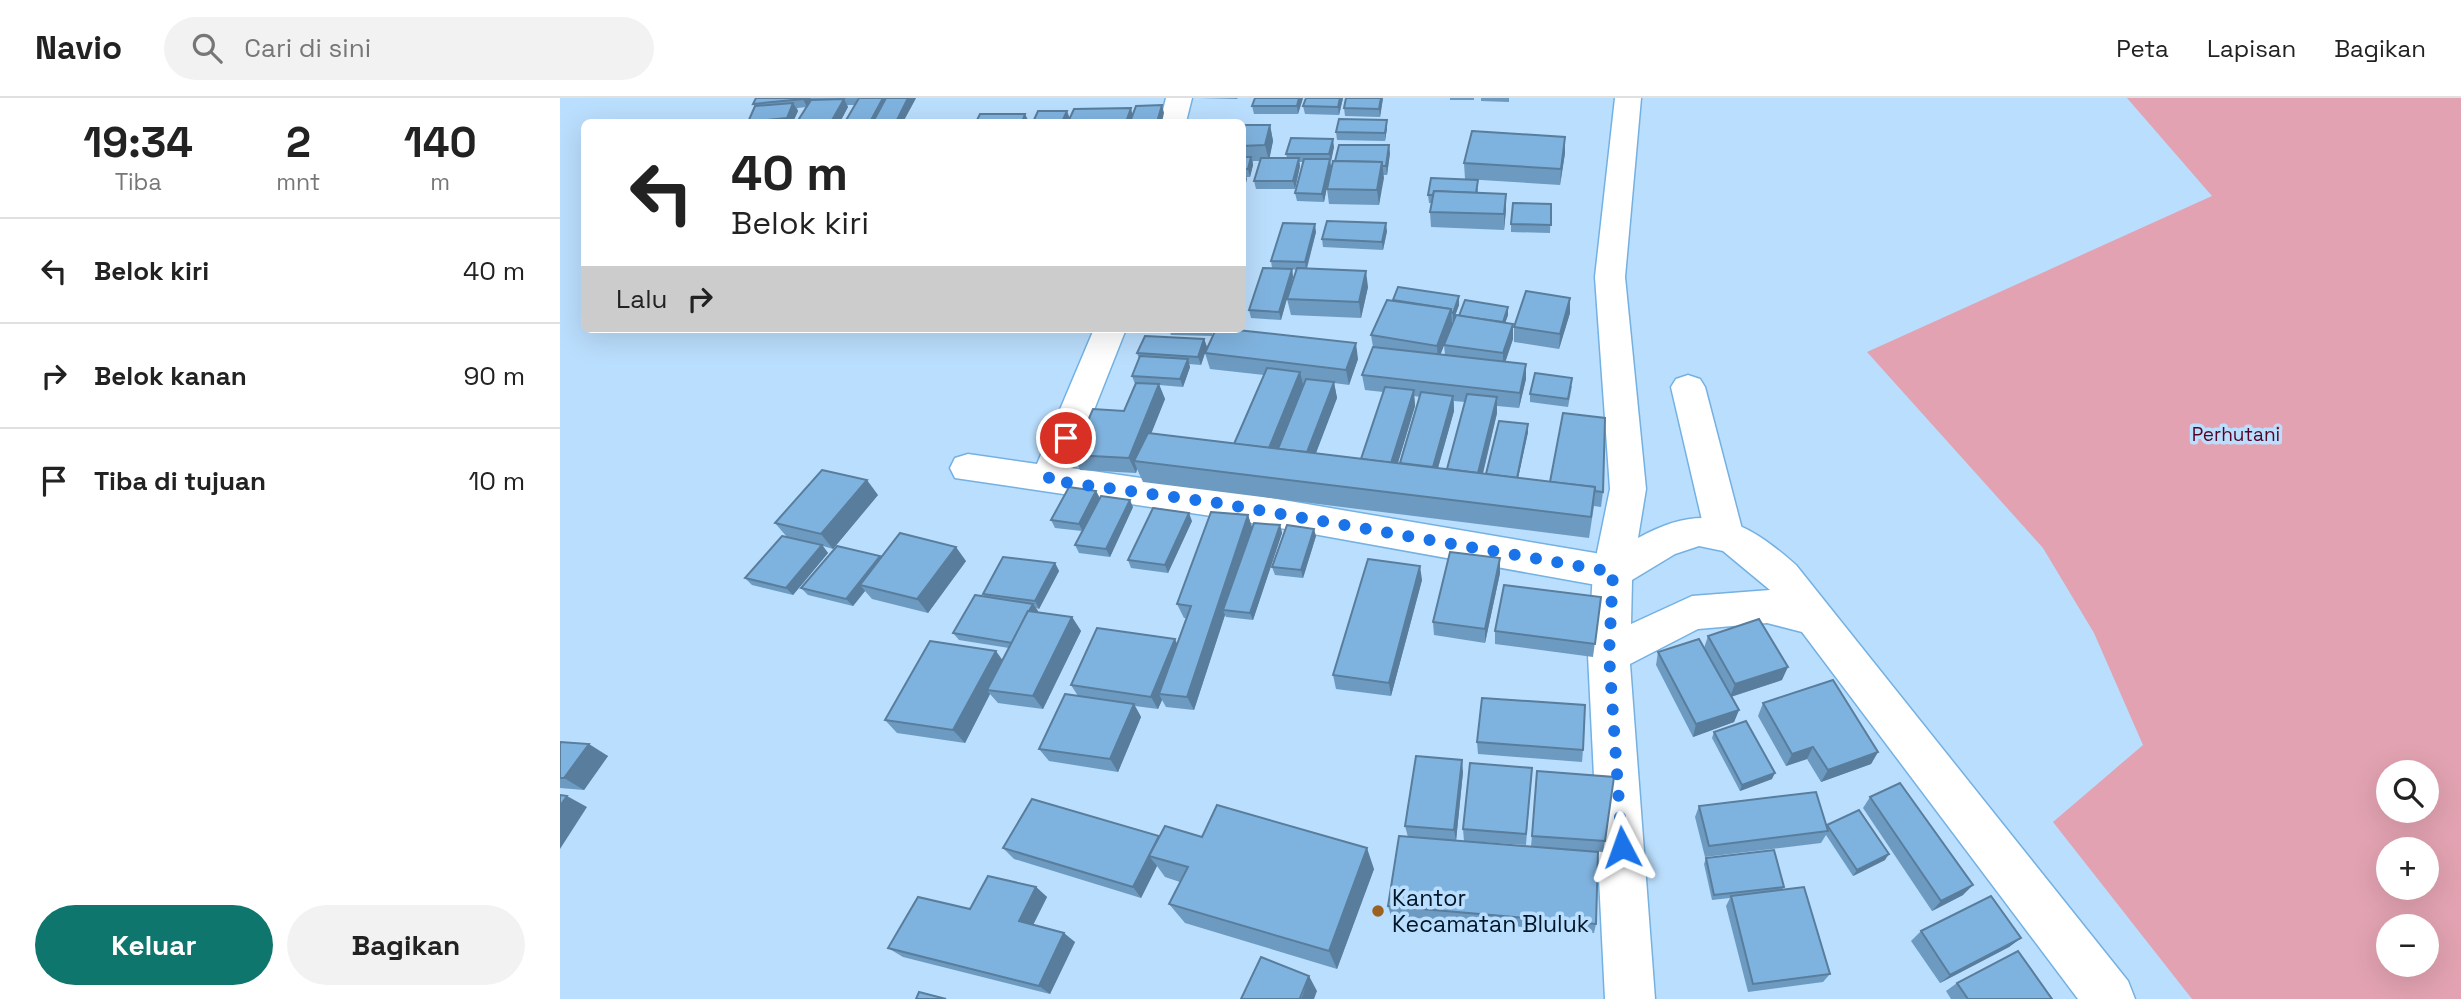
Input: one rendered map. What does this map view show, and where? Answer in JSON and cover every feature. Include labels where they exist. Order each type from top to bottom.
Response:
[{"type":"street","points":[[1174,119],[1179,98]]},
{"type":"street","points":[[1628,98],[1610,277],[1628,489],[1613,572],[1609,655],[1630,999]]},
{"type":"street","points":[[1048,480],[1108,333]]},
{"type":"street","points":[[1688,387],[1724,533]]},
{"type":"street","points":[[968,468],[1218,503],[1613,572],[1675,534],[1695,529],[1724,533],[1753,548],[1772,567],[2110,999]]},
{"type":"street","points":[[1609,655],[1692,613],[1767,606],[1813,618]]},
{"type":"green space","name":"Perhutani","points":[[2127,98],[2461,98],[2461,999],[2192,999],[2053,822],[2143,745],[2094,633],[2043,548],[1867,352],[2212,196]]},
{"type":"building","points":[[756,98],[803,98],[803,99],[753,104]]},
{"type":"building","points":[[859,98],[883,98],[872,119],[847,119]]},
{"type":"building","points":[[886,98],[908,98],[898,119],[875,119]]},
{"type":"building","points":[[1255,98],[1299,98],[1297,106],[1252,106]]},
{"type":"building","points":[[1306,98],[1340,98],[1338,107],[1303,106]]},
{"type":"building","points":[[1346,98],[1381,98],[1379,109],[1344,108]]},
{"type":"building","points":[[844,99],[833,119],[799,119],[811,100]]},
{"type":"building","points":[[793,103],[787,118],[777,119],[749,119],[755,106]]},
{"type":"building","points":[[1162,105],[1158,119],[1131,119],[1136,106]]},
{"type":"building","points":[[1131,108],[1127,119],[1069,119],[1074,109]]},
{"type":"building","points":[[1038,111],[1067,111],[1063,119],[1034,119]]},
{"type":"building","points":[[980,114],[1025,114],[1023,119],[978,119]]},
{"type":"building","points":[[1339,119],[1387,120],[1385,133],[1336,132]]},
{"type":"building","points":[[1246,125],[1270,125],[1265,145],[1246,146]]},
{"type":"building","points":[[1472,131],[1565,137],[1561,169],[1464,163]]},
{"type":"building","points":[[1291,138],[1333,139],[1329,154],[1286,154]]},
{"type":"building","points":[[1339,145],[1389,145],[1386,166],[1382,166],[1382,162],[1335,161]]},
{"type":"building","points":[[1246,157],[1251,157],[1248,169]]},
{"type":"building","points":[[1261,158],[1299,158],[1293,181],[1254,181]]},
{"type":"building","points":[[1304,159],[1330,159],[1322,194],[1295,193]]},
{"type":"building","points":[[1333,161],[1382,162],[1377,190],[1327,189]]},
{"type":"building","points":[[1431,178],[1478,180],[1476,193],[1434,191],[1433,195],[1428,195]]},
{"type":"building","points":[[1434,191],[1506,194],[1504,214],[1430,212]]},
{"type":"building","points":[[1513,203],[1551,204],[1551,225],[1511,224]]},
{"type":"building","points":[[1327,221],[1386,223],[1382,242],[1322,239]]},
{"type":"building","points":[[1283,223],[1315,224],[1305,262],[1271,261]]},
{"type":"building","points":[[1263,268],[1292,269],[1279,312],[1249,310]]},
{"type":"building","points":[[1297,268],[1366,271],[1359,302],[1287,299]]},
{"type":"building","points":[[1398,287],[1459,296],[1453,313],[1451,309],[1393,300]]},
{"type":"building","points":[[1526,291],[1570,298],[1560,334],[1514,327]]},
{"type":"building","points":[[1387,300],[1451,309],[1437,346],[1371,335]]},
{"type":"building","points":[[1465,300],[1508,307],[1503,322],[1459,316]]},
{"type":"building","points":[[1456,315],[1513,324],[1503,353],[1444,345]]},
{"type":"building","points":[[1246,331],[1356,343],[1346,370],[1205,353],[1214,333]]},
{"type":"building","points":[[1145,336],[1204,339],[1198,357],[1137,353]]},
{"type":"building","points":[[1373,347],[1526,364],[1520,393],[1362,375]]},
{"type":"building","points":[[1140,356],[1188,359],[1180,379],[1132,376]]},
{"type":"building","points":[[1267,368],[1300,372],[1269,448],[1234,444]]},
{"type":"building","points":[[1535,373],[1572,378],[1568,399],[1530,394]]},
{"type":"building","points":[[1306,379],[1334,382],[1307,452],[1278,449]]},
{"type":"building","points":[[1136,383],[1159,384],[1129,458],[1073,455],[1093,409],[1124,411]]},
{"type":"building","points":[[1385,387],[1414,390],[1391,463],[1361,459]]},
{"type":"building","points":[[1421,392],[1453,396],[1433,467],[1400,463]]},
{"type":"building","points":[[1467,394],[1497,397],[1478,473],[1447,469]]},
{"type":"building","points":[[1563,413],[1605,418],[1603,492],[1595,491],[1595,487],[1550,482]]},
{"type":"building","points":[[1499,421],[1528,424],[1517,478],[1486,474]]},
{"type":"building","points":[[1148,433],[1595,487],[1591,517],[1134,461]]},
{"type":"building","points":[[822,470],[867,480],[821,534],[775,523]]},
{"type":"building","points":[[1069,487],[1096,491],[1079,524],[1051,520]]},
{"type":"building","points":[[1101,496],[1130,500],[1106,549],[1075,545]]},
{"type":"building","points":[[1153,508],[1189,513],[1165,565],[1128,560]]},
{"type":"building","points":[[1211,512],[1248,515],[1187,697],[1159,694],[1191,606],[1177,604]]},
{"type":"building","points":[[1254,523],[1280,525],[1250,613],[1223,610]]},
{"type":"building","points":[[1287,525],[1314,529],[1301,570],[1272,567]]},
{"type":"building","points":[[900,533],[956,547],[917,599],[860,585]]},
{"type":"building","points":[[782,536],[822,545],[786,588],[745,578]]},
{"type":"building","points":[[837,546],[880,556],[846,599],[801,588]]},
{"type":"building","points":[[1450,552],[1500,558],[1485,629],[1433,622]]},
{"type":"building","points":[[1003,557],[1055,563],[1035,601],[983,594]]},
{"type":"building","points":[[1368,559],[1420,566],[1389,683],[1333,675]]},
{"type":"building","points":[[1504,585],[1601,597],[1595,644],[1495,631]]},
{"type":"building","points":[[975,595],[1033,604],[1012,643],[953,633]]},
{"type":"building","points":[[1028,611],[1072,617],[1033,696],[987,690]]},
{"type":"building","points":[[1759,619],[1788,667],[1735,684],[1708,636]]},
{"type":"building","points":[[1097,628],[1175,639],[1151,697],[1071,685]]},
{"type":"building","points":[[1699,639],[1739,710],[1696,724],[1658,652]]},
{"type":"building","points":[[930,641],[996,651],[953,730],[885,720]]},
{"type":"building","points":[[1833,680],[1878,752],[1828,770],[1813,747],[1792,754],[1763,703]]},
{"type":"building","points":[[1065,694],[1134,704],[1110,759],[1039,749]]},
{"type":"building","points":[[1482,698],[1585,705],[1583,750],[1477,742]]},
{"type":"building","points":[[1746,721],[1775,773],[1742,785],[1714,732]]},
{"type":"building","points":[[560,742],[589,744],[564,778],[560,778]]},
{"type":"building","points":[[1416,756],[1462,760],[1454,830],[1405,826]]},
{"type":"building","points":[[1470,763],[1532,768],[1526,834],[1463,829]]},
{"type":"building","points":[[1537,771],[1614,777],[1605,841],[1532,836]]},
{"type":"building","points":[[1900,783],[1973,885],[1941,901],[1870,797]]},
{"type":"building","points":[[1816,792],[1828,831],[1709,846],[1699,806]]},
{"type":"building","points":[[560,795],[567,796],[560,806]]},
{"type":"building","points":[[1032,799],[1159,836],[1133,887],[1003,848]]},
{"type":"building","points":[[1217,805],[1367,848],[1329,951],[1169,904],[1188,867],[1149,856],[1165,826],[1202,837]]},
{"type":"building","points":[[1859,810],[1889,854],[1857,870],[1827,825]]},
{"type":"building","points":[[1399,836],[1598,852],[1596,924],[1388,906]]},
{"type":"building","points":[[1774,850],[1784,887],[1714,895],[1706,858]]},
{"type":"building","points":[[988,876],[1036,887],[1019,921],[1064,933],[1039,986],[888,948],[918,897],[970,909]]},
{"type":"building","points":[[1804,887],[1830,974],[1753,984],[1731,896]]},
{"type":"building","points":[[1991,896],[2021,938],[1950,975],[1921,931]]},
{"type":"building","points":[[2018,951],[2052,999],[1968,999],[1957,983]]},
{"type":"building","points":[[1261,957],[1309,976],[1300,998],[1302,999],[1241,999]]},
{"type":"building","points":[[919,992],[946,999],[916,999]]},
{"type":"place","name":"Kantor Kecamatan Bluluk","points":[[1378,911]]},
{"type":"route","points":[[1066,438],[1048,480],[1218,503],[1613,572],[1609,655],[1622,847]]}]
